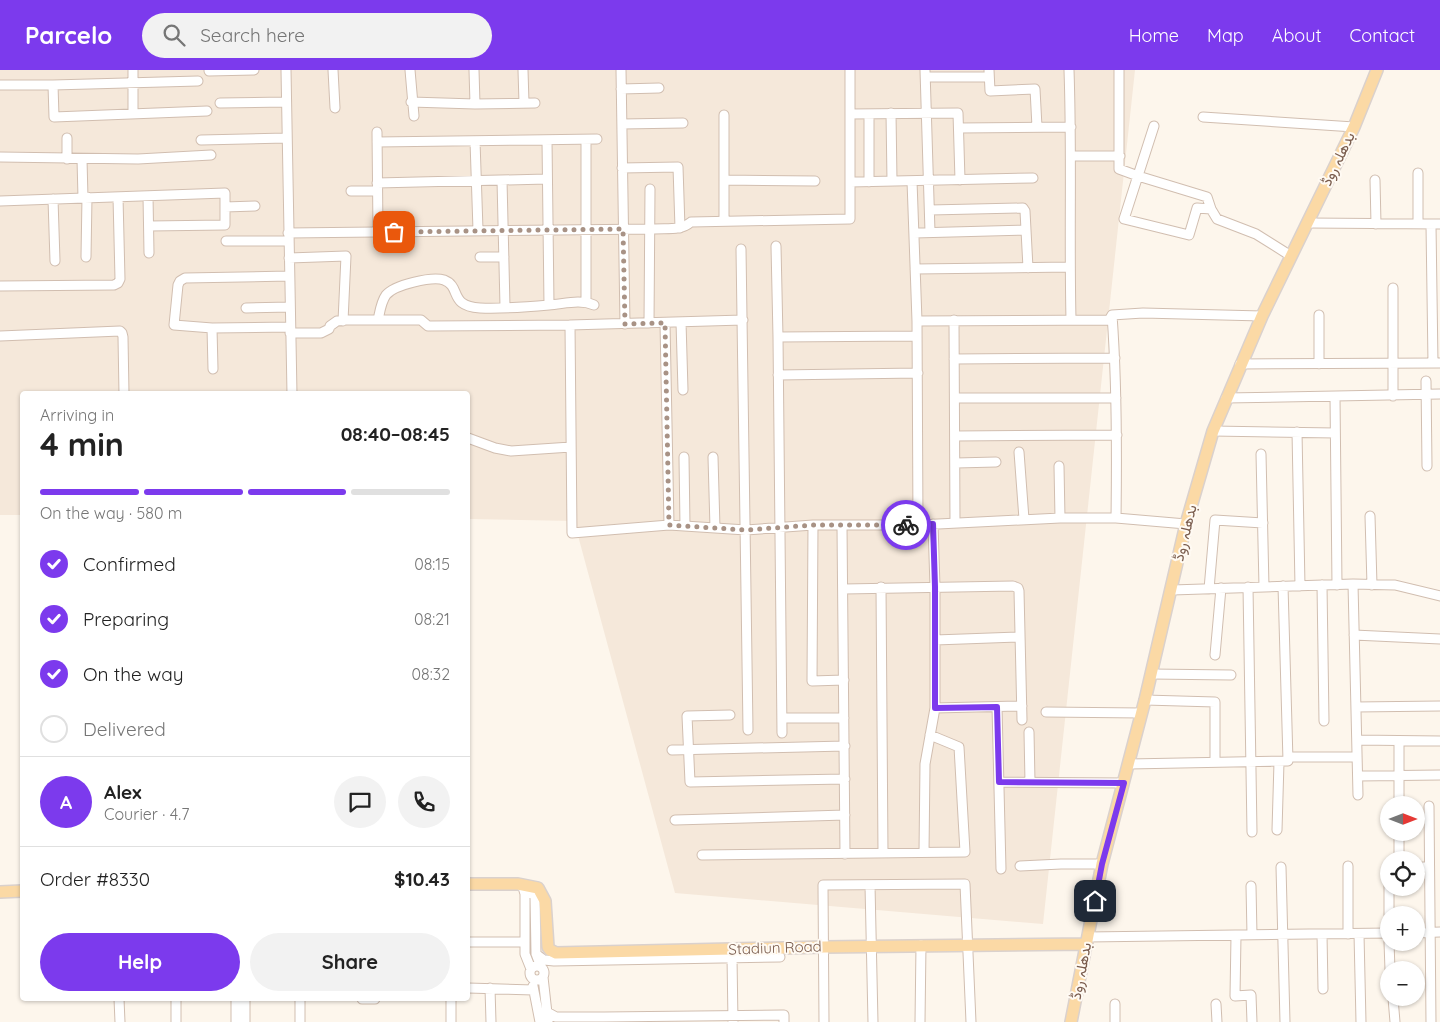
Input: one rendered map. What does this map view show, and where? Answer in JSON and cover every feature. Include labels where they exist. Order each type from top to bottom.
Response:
[{"type":"main road","name":"بدھلہ روڈ","points":[[1071,1022],[1102,864],[1145,700],[1186,524],[1213,431],[1240,364],[1354,127],[1377,70]]},
{"type":"main road","points":[[470,884],[520,885]]},
{"type":"main road","name":"Stadiun Road","points":[[520,885],[532,886],[542,891],[546,906],[548,947],[556,953],[1087,941]]},
{"type":"main road","points":[[0,892],[20,892]]},
{"type":"street","points":[[133,70],[133,114]]},
{"type":"street","points":[[209,71],[254,70]]},
{"type":"street","points":[[286,70],[292,391]]},
{"type":"street","points":[[333,70],[335,108]]},
{"type":"street","points":[[410,70],[414,116]]},
{"type":"street","points":[[474,70],[475,104]]},
{"type":"street","points":[[524,70],[524,103]]},
{"type":"street","points":[[621,70],[625,324]]},
{"type":"street","points":[[226,241],[378,232],[680,228],[687,226],[691,222],[850,218],[850,70]]},
{"type":"street","points":[[1069,70],[1071,127],[1071,319]]},
{"type":"street","points":[[1119,70],[1119,169],[1208,197],[1217,219],[1256,234],[1292,256]]},
{"type":"street","points":[[930,232],[926,74],[989,74],[990,91],[1035,90],[1037,127]]},
{"type":"street","points":[[0,85],[198,81]]},
{"type":"street","points":[[53,85],[54,117],[207,111]]},
{"type":"street","points":[[621,88],[659,88]]},
{"type":"street","points":[[220,103],[286,102]]},
{"type":"street","points":[[412,102],[535,103]]},
{"type":"street","points":[[850,114],[957,113],[960,180]]},
{"type":"street","points":[[869,114],[869,182]]},
{"type":"street","points":[[891,114],[892,181]]},
{"type":"street","points":[[724,115],[724,221]]},
{"type":"street","points":[[1203,117],[1354,127]]},
{"type":"street","points":[[622,124],[683,123]]},
{"type":"street","points":[[1154,126],[1124,219],[1189,235],[1197,208],[1211,208]]},
{"type":"street","points":[[959,128],[1071,127]]},
{"type":"street","points":[[378,232],[377,137],[475,141],[586,140],[597,138]]},
{"type":"street","points":[[67,138],[67,159]]},
{"type":"street","points":[[201,140],[286,138]]},
{"type":"street","points":[[546,140],[549,305]]},
{"type":"street","points":[[378,320],[381,305],[386,294],[393,288],[435,278],[445,280],[453,287],[457,298],[462,304],[478,308],[590,303],[586,228],[586,140]]},
{"type":"street","points":[[475,141],[478,230]]},
{"type":"street","points":[[0,157],[138,160],[211,155]]},
{"type":"street","points":[[1071,156],[1120,156]]},
{"type":"street","points":[[82,159],[86,257]]},
{"type":"street","points":[[622,168],[678,167],[680,228]]},
{"type":"street","points":[[1418,173],[1418,223]]},
{"type":"street","points":[[351,191],[377,187],[476,180],[547,178]]},
{"type":"street","points":[[850,182],[1033,178]]},
{"type":"street","points":[[502,180],[504,307]]},
{"type":"street","points":[[724,180],[815,182]]},
{"type":"street","points":[[1375,180],[1376,224]]},
{"type":"street","points":[[912,181],[918,373],[918,525]]},
{"type":"street","points":[[649,323],[650,189]]},
{"type":"street","points":[[0,201],[225,193],[225,225],[149,226]]},
{"type":"street","points":[[148,196],[149,253]]},
{"type":"street","points":[[0,286],[114,285],[118,283],[120,279],[118,197]]},
{"type":"street","points":[[53,199],[56,261]]},
{"type":"street","points":[[225,207],[255,206]]},
{"type":"street","points":[[930,210],[1024,208],[1028,268]]},
{"type":"street","points":[[1240,364],[1436,363],[1436,224],[1308,223]]},
{"type":"street","points":[[914,233],[1026,230]]},
{"type":"street","points":[[776,246],[782,733]]},
{"type":"street","points":[[741,249],[748,730]]},
{"type":"street","points":[[289,258],[346,256],[343,321]]},
{"type":"street","points":[[480,257],[504,257]]},
{"type":"street","points":[[915,269],[1070,267]]},
{"type":"street","points":[[289,276],[185,278],[180,280],[174,325],[321,333],[337,322],[343,321],[422,320],[428,326],[479,326],[743,320]]},
{"type":"street","points":[[1393,288],[1393,396]]},
{"type":"street","points":[[246,308],[290,307]]},
{"type":"street","points":[[478,308],[479,326]]},
{"type":"street","points":[[917,321],[1110,320],[1112,314]]},
{"type":"street","points":[[1112,314],[1262,316]]},
{"type":"street","points":[[1112,314],[1117,435],[1116,518]]},
{"type":"street","points":[[1319,315],[1319,364]]},
{"type":"street","points":[[954,320],[956,523]]},
{"type":"street","points":[[681,322],[683,390]]},
{"type":"street","points":[[665,323],[669,525]]},
{"type":"street","points":[[570,325],[572,533],[669,525],[746,530],[813,525],[918,525],[1060,518],[1116,518],[1186,524]]},
{"type":"street","points":[[212,328],[213,369]]},
{"type":"street","points":[[0,336],[120,331],[123,337],[124,391]]},
{"type":"street","points":[[778,337],[917,336]]},
{"type":"street","points":[[954,359],[1115,358]]},
{"type":"street","points":[[778,375],[918,373]]},
{"type":"street","points":[[1426,381],[1427,466]]},
{"type":"street","points":[[1226,398],[1440,394]]},
{"type":"street","points":[[1335,397],[1337,584]]},
{"type":"street","points":[[955,398],[1116,398]]},
{"type":"street","points":[[1213,431],[1335,433]]},
{"type":"street","points":[[1298,432],[1300,586]]},
{"type":"street","points":[[955,436],[1117,435]]},
{"type":"street","points":[[470,439],[494,448],[511,451],[571,447]]},
{"type":"street","points":[[1019,452],[1024,519]]},
{"type":"street","points":[[1262,454],[1264,587]]},
{"type":"street","points":[[684,457],[685,526]]},
{"type":"street","points":[[712,457],[715,528]]},
{"type":"street","points":[[956,463],[996,462]]},
{"type":"street","points":[[1059,466],[1060,518]]},
{"type":"street","points":[[1370,516],[1372,585]]},
{"type":"street","points":[[1209,589],[1215,520],[1263,523]]},
{"type":"street","points":[[924,852],[924,764],[935,708],[933,524]]},
{"type":"street","points":[[813,525],[812,681],[844,680]]},
{"type":"street","points":[[842,526],[845,854]]},
{"type":"street","points":[[1353,584],[1358,795]]},
{"type":"street","points":[[1172,590],[1353,584],[1395,586],[1440,596]]},
{"type":"street","points":[[1322,585],[1324,721]]},
{"type":"street","points":[[844,589],[1013,586],[1018,588],[1022,720]]},
{"type":"street","points":[[1129,764],[1288,761],[1283,586]]},
{"type":"street","points":[[881,587],[883,853]]},
{"type":"street","points":[[1248,587],[1252,832]]},
{"type":"street","points":[[1216,655],[1221,588]]},
{"type":"street","points":[[1354,635],[1440,639]]},
{"type":"street","points":[[935,640],[1020,637]]},
{"type":"street","points":[[1151,674],[1231,675]]},
{"type":"street","points":[[1145,700],[1215,702],[1216,762]]},
{"type":"street","points":[[935,708],[1022,706]]},
{"type":"street","points":[[1356,707],[1440,706]]},
{"type":"street","points":[[997,707],[1001,869]]},
{"type":"street","points":[[1046,712],[1141,712]]},
{"type":"street","points":[[730,716],[688,716],[690,782],[845,779]]},
{"type":"street","points":[[782,718],[844,718]]},
{"type":"street","points":[[1030,732],[1030,782]]},
{"type":"street","points":[[702,855],[965,852],[959,747],[930,735]]},
{"type":"street","points":[[1357,740],[1440,741]]},
{"type":"street","points":[[1399,741],[1399,796]]},
{"type":"street","points":[[672,750],[844,746]]},
{"type":"street","points":[[1288,757],[1357,757]]},
{"type":"street","points":[[1277,830],[1278,762]]},
{"type":"street","points":[[1358,776],[1440,775]]},
{"type":"street","points":[[999,782],[1124,783]]},
{"type":"street","points":[[1429,806],[1428,867],[1431,1022]]},
{"type":"street","points":[[675,820],[845,815]]},
{"type":"street","points":[[1020,866],[1102,864]]},
{"type":"street","points":[[1348,866],[1348,934]]},
{"type":"street","points":[[1281,867],[1286,1022]]},
{"type":"street","points":[[824,1022],[823,885],[965,884],[971,1022]]},
{"type":"street","points":[[520,885],[525,894],[525,954],[531,969],[530,974],[538,978]]},
{"type":"street","points":[[520,885],[536,897],[536,954],[544,971],[538,978],[533,990],[540,1022]]},
{"type":"street","points":[[870,885],[873,1022]]},
{"type":"street","points":[[1251,886],[1252,936]]},
{"type":"street","points":[[1425,933],[1440,932]]},
{"type":"street","points":[[1087,941],[1380,933]]},
{"type":"street","points":[[1322,934],[1323,989]]},
{"type":"street","points":[[1359,934],[1361,1022]]},
{"type":"street","points":[[1236,936],[1235,996],[1251,995],[1252,1022]]},
{"type":"street","points":[[470,942],[525,942]]},
{"type":"street","points":[[920,1022],[921,946]]},
{"type":"street","points":[[536,954],[544,960],[554,961],[780,957]]},
{"type":"street","points":[[732,957],[733,1019]]},
{"type":"street","points":[[531,969],[533,966],[541,967]]},
{"type":"street","points":[[538,978],[547,1017],[659,1020],[733,1019],[782,1015],[784,1016],[784,1022]]},
{"type":"street","points":[[470,988],[533,990]]},
{"type":"street","points":[[490,988],[491,1022]]},
{"type":"street","points":[[119,1001],[120,1022]]},
{"type":"street","points":[[176,1001],[176,1022]]},
{"type":"street","points":[[236,1001],[236,1022]]},
{"type":"street","points":[[245,1001],[245,1022]]},
{"type":"street","points":[[300,1001],[300,1022]]},
{"type":"street","points":[[451,1001],[451,1022]]},
{"type":"street","points":[[1115,1004],[1115,1022]]},
{"type":"street","points":[[1216,1004],[1216,1022]]},
{"type":"street","points":[[1394,1006],[1395,1022]]},
{"type":"shaded area","points":[[0,70],[1135,70],[1043,924],[675,893],[574,521],[470,519],[470,391],[20,391],[20,515],[0,515]]},
{"type":"way so far","points":[[394,232],[623,229],[625,324],[665,323],[669,525],[746,530],[813,525],[906,525]]},
{"type":"route","points":[[906,525],[933,524],[935,708],[997,707],[999,782],[1124,783],[1102,864],[1095,901]]}]
